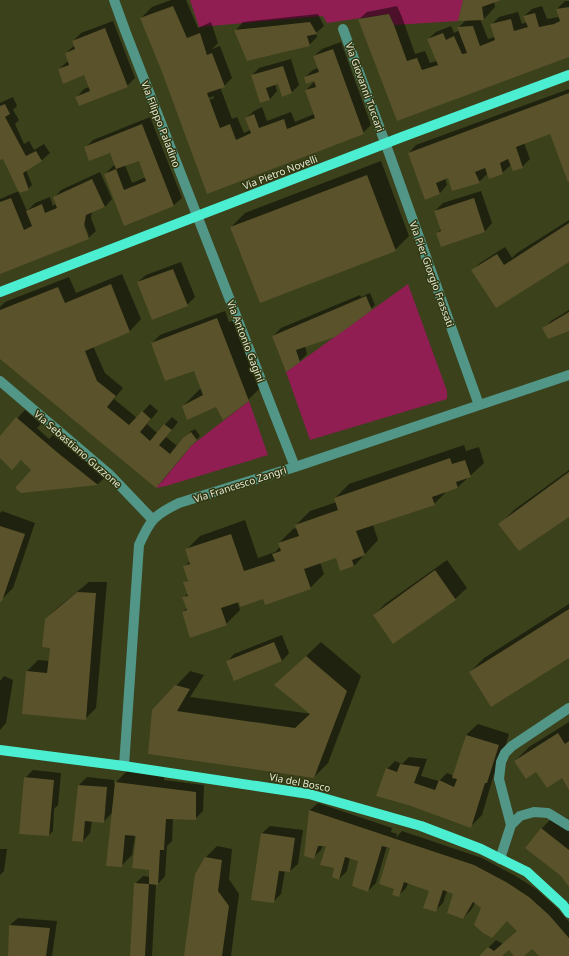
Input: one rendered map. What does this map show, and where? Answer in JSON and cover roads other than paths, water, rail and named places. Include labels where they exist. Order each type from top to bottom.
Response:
[{"type":"main road","name":"Via Pietro Novelli","points":[[0,292],[569,75]]},
{"type":"main road","name":"Via del Bosco","points":[[0,750],[124,766],[309,794],[421,826],[481,849],[527,872],[563,905],[569,913]]},
{"type":"street","name":"Via Filippo Paladino","points":[[114,0],[197,216]]},
{"type":"street","name":"Via Giovanni Tuccari","points":[[343,29],[386,144]]},
{"type":"street","name":"Via Pier Giorgio Frassati","points":[[386,144],[479,404]]},
{"type":"street","name":"Via Antonio Gagini","points":[[197,216],[295,466]]},
{"type":"street","name":"Via Francesco Zangrì","points":[[124,766],[139,545],[145,530],[152,519],[163,511],[179,503],[569,375]]},
{"type":"street","name":"Via Sebastiano Guzzone","points":[[0,381],[109,474],[152,519]]},
{"type":"street","points":[[511,825],[499,779],[501,762],[505,753],[512,746],[569,708]]},
{"type":"street","points":[[500,859],[511,825],[520,816],[534,812],[548,813],[569,826]]}]
